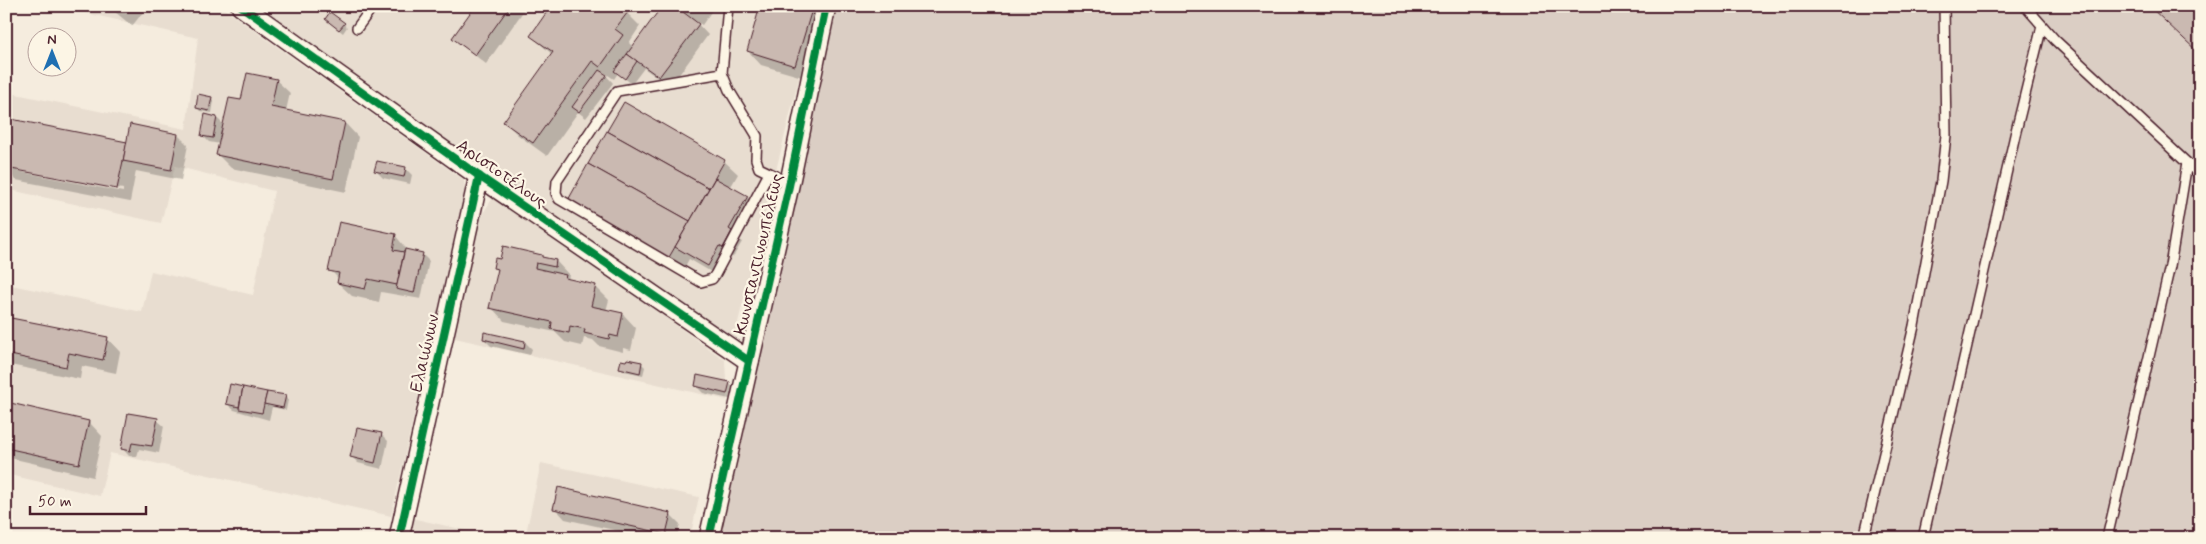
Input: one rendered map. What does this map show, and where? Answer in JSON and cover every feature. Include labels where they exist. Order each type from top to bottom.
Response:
[{"type":"street","name":"Αριστοτέλους","points":[[241,6],[479,176],[749,361]]},
{"type":"street","name":"Κωνσταντινουπόλεως","points":[[709,538],[788,186],[826,6]]},
{"type":"street","name":"Ελαιώνων","points":[[399,538],[479,176]]},
{"type":"lane","points":[[357,28],[373,6]]},
{"type":"lane","points":[[728,6],[722,73],[729,90],[757,136],[756,159],[759,168],[788,186]]},
{"type":"lane","points":[[1864,538],[1914,326],[1941,182],[1946,135],[1944,6]]},
{"type":"lane","points":[[2025,6],[2055,40],[2200,175]]},
{"type":"lane","points":[[1923,538],[2015,135],[2042,26]]},
{"type":"lane","points":[[722,73],[617,91],[557,181],[556,193],[564,203],[701,282],[712,279],[769,173]]},
{"type":"lane","points":[[2107,538],[2170,266],[2187,164]]},
{"type":"shaded area","points":[[54,6],[220,6],[464,180],[465,192],[391,516],[110,453],[100,496],[6,474],[6,284],[142,312],[151,271],[253,295],[274,191],[175,166],[161,223],[6,189],[6,92],[186,129],[198,38]]},
{"type":"shaded area","points":[[276,6],[817,6],[730,354],[264,23]]},
{"type":"shaded area","points":[[831,6],[2200,6],[2200,538],[719,538]]},
{"type":"shaded area","points":[[494,196],[725,360],[727,400],[455,338],[456,328],[450,326],[471,232]]},
{"type":"shaded area","points":[[541,463],[699,497],[690,538],[525,538]]},
{"type":"shaded area","points":[[411,518],[501,538],[406,538]]},
{"type":"building","points":[[475,6],[510,6],[475,55],[452,38]]},
{"type":"building","points":[[551,6],[620,6],[628,12],[615,29],[623,35],[600,67],[592,61],[533,143],[503,122],[553,52],[530,36]]},
{"type":"building","points":[[662,6],[675,6],[699,24],[659,77],[627,54]]},
{"type":"building","points":[[760,6],[813,6],[795,66],[747,51]]},
{"type":"building","points":[[2149,6],[2200,6],[2200,54]]},
{"type":"building","points":[[330,12],[345,23],[339,30],[325,19]]},
{"type":"building","points":[[627,54],[637,61],[625,79],[614,71]]},
{"type":"building","points":[[599,70],[607,75],[579,112],[572,107]]},
{"type":"building","points":[[247,73],[277,79],[271,107],[345,122],[333,179],[216,155],[229,98],[241,100]]},
{"type":"building","points":[[198,94],[212,97],[209,111],[196,108]]},
{"type":"building","points":[[624,102],[725,160],[709,188],[607,131]]},
{"type":"building","points":[[205,114],[217,117],[213,138],[201,136]]},
{"type":"building","points":[[11,119],[127,142],[117,189],[6,168],[6,142]]},
{"type":"building","points":[[130,124],[178,134],[171,170],[123,161]]},
{"type":"building","points":[[607,131],[709,188],[690,221],[588,164]]},
{"type":"building","points":[[377,161],[406,167],[404,177],[374,171]]},
{"type":"building","points":[[588,164],[690,221],[668,259],[567,202]]},
{"type":"building","points":[[715,178],[748,196],[729,229],[732,231],[723,248],[719,246],[708,266],[675,247]]},
{"type":"building","points":[[339,222],[396,234],[393,250],[404,252],[397,285],[368,279],[365,289],[337,283],[339,273],[328,271]]},
{"type":"building","points":[[503,246],[556,260],[555,267],[536,263],[535,268],[566,275],[565,278],[596,285],[591,306],[623,313],[618,337],[610,335],[609,339],[584,333],[585,329],[570,326],[569,333],[551,329],[552,322],[489,308],[498,269],[493,268],[495,258],[500,259]]},
{"type":"building","points":[[405,249],[423,253],[414,293],[396,289]]},
{"type":"building","points":[[6,317],[108,337],[103,360],[69,353],[66,367],[6,354]]},
{"type":"building","points":[[484,332],[525,341],[524,349],[483,339]]},
{"type":"building","points":[[627,359],[642,362],[640,373],[619,368],[621,360],[626,361]]},
{"type":"building","points":[[697,375],[730,382],[727,394],[695,386]]},
{"type":"building","points":[[230,384],[243,387],[239,407],[226,404]]},
{"type":"building","points":[[243,387],[267,392],[262,413],[239,409]]},
{"type":"building","points":[[267,392],[286,395],[283,408],[264,404]]},
{"type":"building","points":[[6,402],[89,421],[79,464],[6,448]]},
{"type":"building","points":[[128,413],[158,418],[152,446],[132,443],[130,451],[121,449]]},
{"type":"building","points":[[357,428],[382,433],[375,463],[350,457]]},
{"type":"building","points":[[558,487],[671,513],[666,534],[553,509]]},
{"type":"cycle path","points":[[241,6],[479,176],[749,361]]},
{"type":"cycle path","points":[[709,538],[789,186],[826,6]]},
{"type":"cycle path","points":[[399,538],[479,176]]}]
